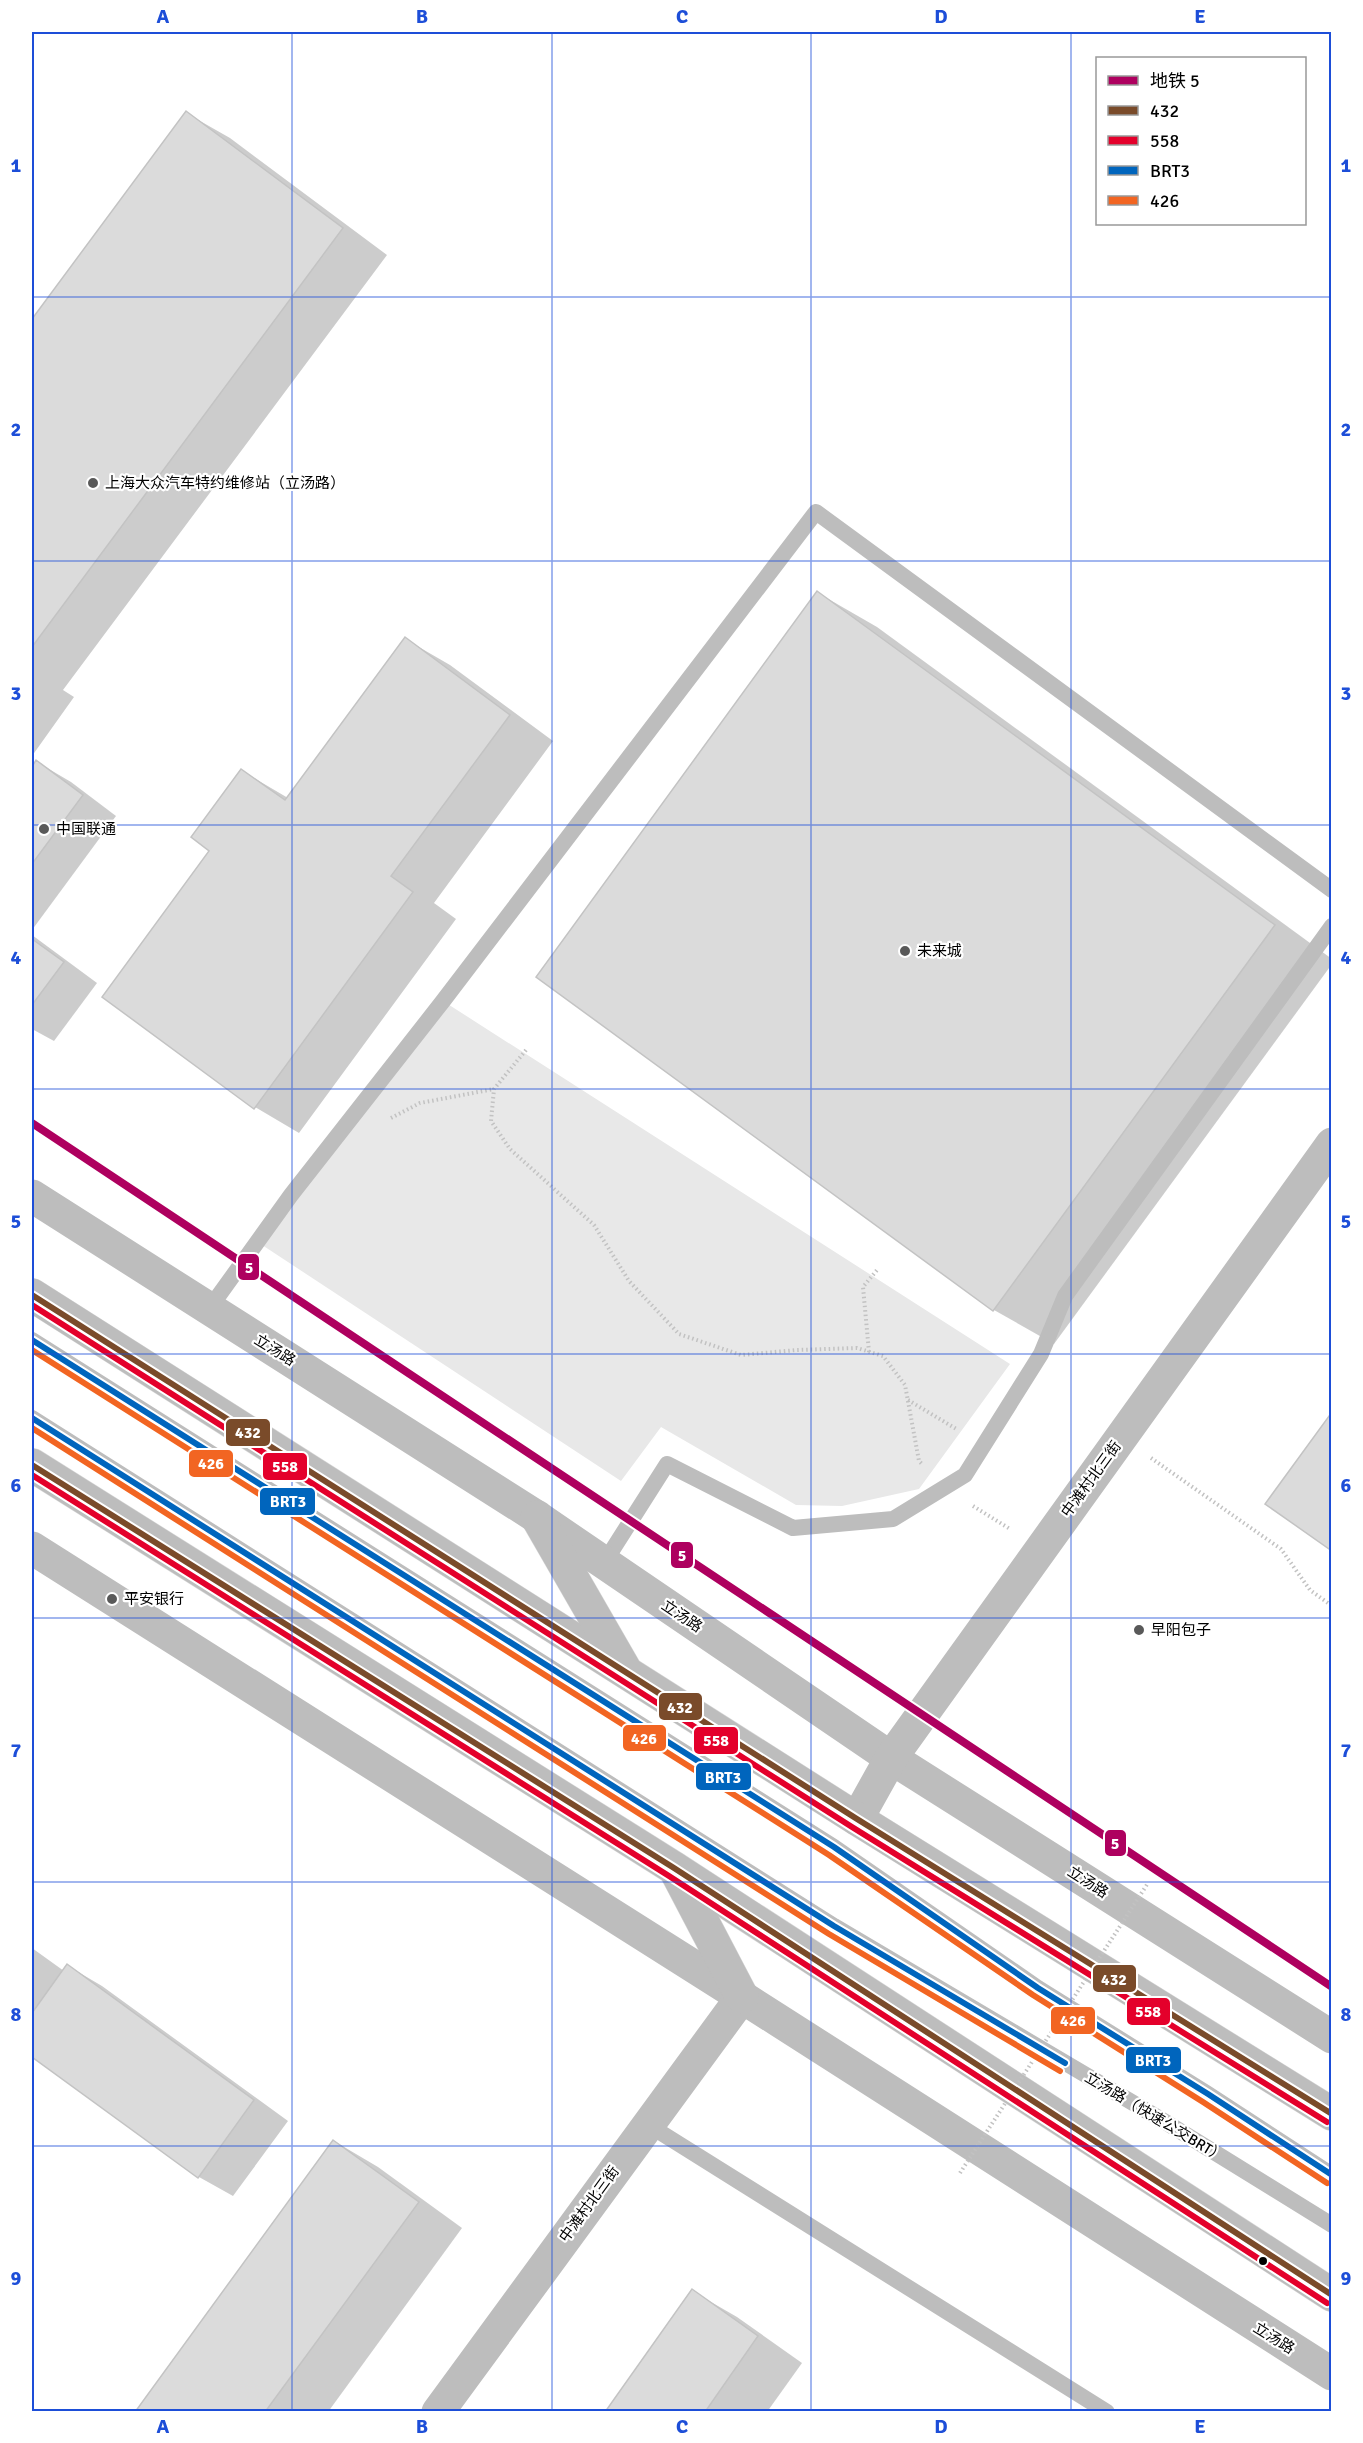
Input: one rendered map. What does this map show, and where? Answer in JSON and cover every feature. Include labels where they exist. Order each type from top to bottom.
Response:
[{"type":"street","name":"中滩村北三街","points":[[857,1819],[891,1758],[1332,1144]]},
{"type":"street","name":"立汤路","points":[[32,1196],[537,1517],[891,1758],[1332,2037]]},
{"type":"street","points":[[33,1295],[857,1819],[1332,2114]]},
{"type":"street","points":[[32,1465],[674,1868],[1332,2295]]},
{"type":"street","points":[[537,1517],[626,1672]]},
{"type":"street","name":"立汤路","points":[[32,1548],[1332,2374]]},
{"type":"street","points":[[674,1868],[742,1997]]},
{"type":"street","name":"中滩村北三街","points":[[438,2412],[742,1997]]},
{"type":"lane","points":[[209,1309],[291,1196],[443,1001],[816,512],[1332,890]]},
{"type":"lane","points":[[604,1563],[667,1464],[794,1528],[893,1520],[965,1475],[1041,1354],[1065,1296],[1332,926]]},
{"type":"lane","points":[[32,1340],[834,1847],[1038,1988],[1332,2175]]},
{"type":"lane","name":"立汤路（快速公交BRT）","points":[[32,1418],[834,1926],[1167,2123],[1332,2225]]},
{"type":"lane","points":[[647,2124],[1107,2412]]},
{"type":"path","points":[[526,1050],[494,1089],[491,1121],[510,1149],[594,1225],[629,1281],[679,1334],[741,1355],[857,1348],[883,1356],[905,1385],[919,1461],[945,1488],[1041,1549]]},
{"type":"path","points":[[389,1119],[420,1103],[494,1089]]},
{"type":"path","points":[[868,1352],[863,1287],[877,1270]]},
{"type":"path","points":[[908,1400],[984,1446]]},
{"type":"path","points":[[1121,1437],[1281,1549],[1310,1590],[1332,1606]]},
{"type":"path","points":[[960,2173],[1148,1883]]},
{"type":"shaded area","points":[[443,1001],[1010,1364],[919,1489],[842,1506],[796,1505],[661,1427],[621,1481],[256,1241]]},
{"type":"building","name":"上海大众汽车特约维修站（立汤路）","points":[[186,111],[343,228],[32,647],[32,319]]},
{"type":"building","name":"未来城","points":[[817,591],[1275,925],[993,1311],[536,977]]},
{"type":"building","points":[[405,637],[510,715],[391,876],[413,892],[254,1109],[102,997],[209,851],[191,837],[241,769],[285,800]]},
{"type":"building","name":"中国联通","points":[[36,760],[83,795],[32,864],[32,767]]},
{"type":"building","points":[[32,939],[64,962],[32,1005]]},
{"type":"building","points":[[1332,1412],[1332,1551],[1265,1504]]},
{"type":"building","points":[[67,1964],[254,2100],[198,2178],[32,2057],[32,2013]]},
{"type":"building","points":[[333,2140],[419,2202],[265,2412],[135,2412]]},
{"type":"building","points":[[692,2289],[758,2336],[705,2412],[605,2412]]},
{"type":"metro line","name":"5","points":[[32,1123],[1332,1987]]},
{"type":"transit line","name":"432","points":[[32,1295],[857,1819],[1332,2114]]},
{"type":"transit line","name":"558","points":[[32,1305],[852,1827],[1327,2122]]},
{"type":"transit line","name":"BRT3","points":[[32,1340],[834,1847],[1038,1988],[1332,2175]]},
{"type":"transit line","name":"426","points":[[32,1350],[829,1855],[1033,1995],[1327,2183]]},
{"type":"transit line","name":"BRT3","points":[[32,1418],[834,1926],[1065,2063]]},
{"type":"transit line","name":"426","points":[[32,1428],[829,1934],[1060,2071]]},
{"type":"transit line","name":"432","points":[[32,1465],[674,1868],[1332,2295]]},
{"type":"transit line","name":"558","points":[[32,1475],[669,1876],[1327,2303]]},
{"type":"place","name":"上海大众汽车特约维修站（立汤路）","points":[[93,483]]},
{"type":"place","name":"中国联通","points":[[44,829]]},
{"type":"place","name":"未来城","points":[[905,951]]},
{"type":"place","name":"平安银行","points":[[112,1599]]},
{"type":"place","name":"早阳包子","points":[[1139,1630]]}]
